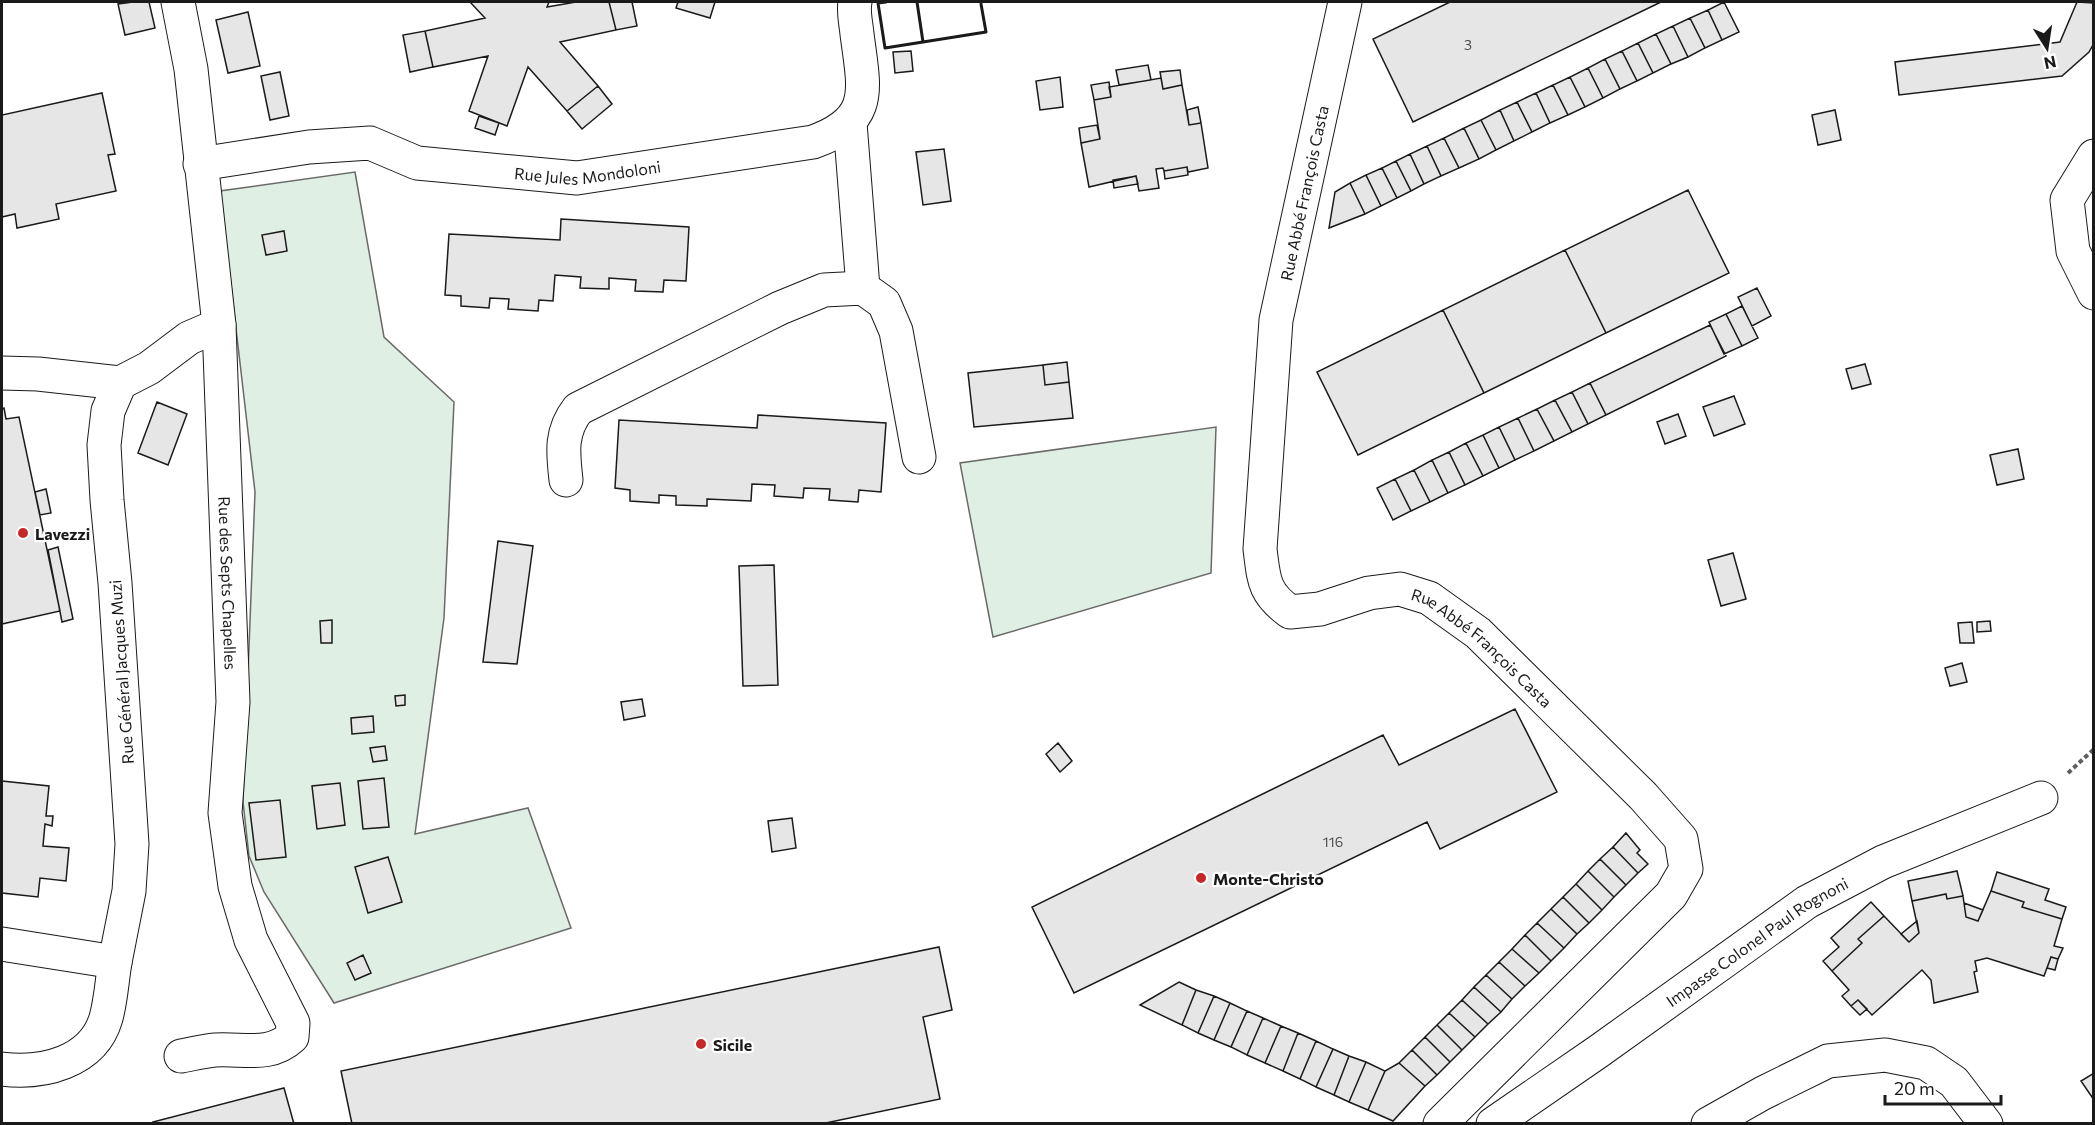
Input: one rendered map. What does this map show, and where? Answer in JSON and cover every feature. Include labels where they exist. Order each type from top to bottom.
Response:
[{"type":"street","name":"Rue des Septs Chapelles","points":[[178,2],[190,69],[219,325],[233,702],[225,813],[235,886],[252,940],[293,1023],[292,1037],[281,1047],[261,1051],[214,1050],[181,1056]]},
{"type":"street","points":[[855,2],[863,94],[859,108],[850,123],[863,288]]},
{"type":"street","name":"Rue Abbé François Casta","points":[[1345,2],[1276,320],[1260,549],[1264,584],[1273,600],[1290,612],[1320,609],[1369,593],[1400,589],[1429,598],[1478,633],[1643,796],[1681,839],[1686,869],[1671,895],[1440,1124]]},
{"type":"street","name":"Rue Jules Mondoloni","points":[[201,164],[309,147],[370,143],[417,163],[578,178],[813,142],[834,135],[850,123]]},
{"type":"street","points":[[2094,156],[2067,200],[2073,251],[2094,293]]},
{"type":"street","points":[[566,480],[562,443],[567,423],[578,409],[780,308],[824,291],[863,288],[884,303],[896,331],[919,457]]},
{"type":"street","points":[[2,373],[38,374],[120,383],[150,368],[189,338],[219,325]]},
{"type":"street","name":"Rue Général Jacques Muzi","points":[[2,1069],[21,1071],[61,1065],[81,1054],[97,1038],[106,1019],[129,891],[132,844],[104,445],[108,411],[120,383]]},
{"type":"street","name":"Impasse Colonel Paul Rognoni","points":[[1492,1124],[1599,1051],[1807,902],[1882,862],[2041,798]]},
{"type":"street","points":[[2,944],[115,962]]},
{"type":"street","points":[[1708,1124],[1763,1093],[1828,1061],[1885,1055],[1926,1063],[1954,1082],[1986,1124]]},
{"type":"street","points":[[1469,1095],[1481,1105],[1492,1124]]},
{"type":"green space","points":[[355,172],[384,337],[454,402],[444,618],[415,834],[528,808],[571,928],[334,1003],[264,892],[249,856],[243,802],[255,492],[220,191]]},
{"type":"green space","points":[[1216,427],[1211,573],[993,637],[960,463]]},
{"type":"building","points":[[149,2],[155,28],[125,35],[118,4]]},
{"type":"building","points":[[470,2],[549,2],[547,7],[576,2],[609,2],[616,30],[560,42],[598,86],[567,111],[528,67],[507,126],[469,111],[488,56],[433,67],[425,31],[485,18]]},
{"type":"building","points":[[609,2],[632,2],[637,26],[616,30]]},
{"type":"building","points":[[678,2],[715,2],[710,18],[676,8]]},
{"type":"building","points":[[1450,2],[1661,2],[1413,122],[1373,39]]},
{"type":"building","points":[[1724,2],[1739,32],[1722,40],[1708,10]]},
{"type":"building","points":[[2077,2],[2094,3],[2094,43],[2089,52],[2062,76],[1899,95],[1895,62],[2060,42]]},
{"type":"building","points":[[1708,10],[1722,40],[1705,48],[1690,18]]},
{"type":"building","points":[[248,12],[260,66],[228,73],[216,20]]},
{"type":"building","points":[[1690,18],[1705,48],[1688,57],[1673,26]]},
{"type":"building","points":[[1673,26],[1688,57],[1671,64],[1656,34]]},
{"type":"building","points":[[425,31],[433,67],[410,72],[403,35]]},
{"type":"building","points":[[1656,34],[1671,64],[1653,73],[1638,43]]},
{"type":"building","points":[[1638,43],[1653,73],[1637,81],[1622,51]]},
{"type":"building","points":[[911,51],[913,71],[895,73],[893,52]]},
{"type":"building","points":[[1622,51],[1637,81],[1620,89],[1605,59]]},
{"type":"building","points":[[1605,59],[1620,89],[1603,98],[1588,68]]},
{"type":"building","points":[[1148,65],[1151,80],[1119,85],[1116,70]]},
{"type":"building","points":[[1588,68],[1603,98],[1585,107],[1570,77]]},
{"type":"building","points":[[1180,70],[1182,85],[1163,89],[1160,72]]},
{"type":"building","points":[[280,72],[289,116],[270,120],[261,76]]},
{"type":"building","points":[[1060,77],[1063,107],[1040,110],[1036,81]]},
{"type":"building","points":[[1570,77],[1585,107],[1568,115],[1553,85]]},
{"type":"building","points":[[1161,78],[1163,89],[1182,85],[1189,125],[1201,123],[1208,168],[1188,172],[1187,167],[1164,171],[1163,168],[1156,169],[1159,188],[1139,191],[1136,176],[1089,187],[1081,143],[1100,139],[1094,100],[1111,97],[1109,87]]},
{"type":"building","points":[[1109,82],[1111,97],[1094,100],[1091,85]]},
{"type":"building","points":[[1553,85],[1568,115],[1550,123],[1536,93]]},
{"type":"building","points":[[598,86],[612,104],[582,129],[567,111]]},
{"type":"building","points":[[102,93],[115,154],[108,155],[116,191],[56,204],[59,219],[17,228],[15,214],[2,217],[2,115]]},
{"type":"building","points":[[1536,93],[1550,123],[1532,132],[1517,102]]},
{"type":"building","points":[[1517,102],[1532,132],[1514,141],[1500,110]]},
{"type":"building","points":[[1198,107],[1201,123],[1189,125],[1187,110]]},
{"type":"building","points":[[1500,110],[1514,141],[1496,150],[1481,120]]},
{"type":"building","points":[[1835,110],[1841,140],[1818,145],[1812,115]]},
{"type":"building","points":[[479,116],[499,123],[495,135],[475,128]]},
{"type":"building","points":[[1481,120],[1496,150],[1479,159],[1464,128]]},
{"type":"building","points":[[1097,125],[1100,139],[1081,143],[1079,128]]},
{"type":"building","points":[[1464,128],[1479,159],[1459,168],[1444,138]]},
{"type":"building","points":[[1444,138],[1459,168],[1441,176],[1427,146]]},
{"type":"building","points":[[1427,146],[1441,176],[1424,184],[1410,154]]},
{"type":"building","points":[[944,149],[951,201],[923,205],[916,152]]},
{"type":"building","points":[[1410,154],[1424,184],[1411,191],[1396,161]]},
{"type":"building","points":[[1396,161],[1411,191],[1397,198],[1382,168]]},
{"type":"building","points":[[1187,167],[1188,175],[1165,179],[1164,171]]},
{"type":"building","points":[[1382,168],[1397,198],[1381,206],[1366,175]]},
{"type":"building","points":[[1366,175],[1381,206],[1365,214],[1350,183]]},
{"type":"building","points":[[1136,176],[1138,184],[1114,188],[1113,180]]},
{"type":"building","points":[[1350,183],[1365,214],[1329,228],[1335,192]]},
{"type":"building","points":[[1688,190],[1729,273],[1606,333],[1565,250]]},
{"type":"building","points":[[561,219],[689,227],[686,281],[664,280],[663,292],[635,291],[636,280],[609,278],[609,289],[580,288],[581,277],[555,275],[553,301],[539,300],[538,311],[508,309],[509,299],[490,298],[489,308],[461,306],[461,296],[445,295],[449,234],[560,240]]},
{"type":"building","points":[[284,231],[287,251],[266,255],[262,235]]},
{"type":"building","points":[[1565,250],[1606,333],[1484,393],[1443,310]]},
{"type":"building","points":[[1757,288],[1771,316],[1752,326],[1738,297]]},
{"type":"building","points":[[1742,306],[1758,338],[1742,346],[1726,314]]},
{"type":"building","points":[[1443,310],[1484,393],[1358,455],[1317,372]]},
{"type":"building","points":[[1726,314],[1742,346],[1724,354],[1709,322]]},
{"type":"building","points":[[1710,325],[1726,356],[1606,415],[1590,383]]},
{"type":"building","points":[[1067,362],[1069,382],[1045,385],[1043,365]]},
{"type":"building","points":[[1865,364],[1871,384],[1852,389],[1846,369]]},
{"type":"building","points":[[1043,365],[1045,385],[1069,382],[1073,418],[974,427],[968,373]]},
{"type":"building","points":[[1590,383],[1606,415],[1588,424],[1572,392]]},
{"type":"building","points":[[1572,392],[1588,424],[1572,432],[1555,400]]},
{"type":"building","points":[[1734,396],[1745,424],[1714,436],[1703,407]]},
{"type":"building","points":[[1555,400],[1572,432],[1554,441],[1537,409]]},
{"type":"building","points":[[157,402],[187,414],[168,465],[138,453]]},
{"type":"building","name":"Lavezzi","points":[[4,408],[6,419],[19,417],[60,611],[2,624],[2,409]]},
{"type":"building","points":[[1537,409],[1554,441],[1534,451],[1518,418]]},
{"type":"building","points":[[1678,414],[1686,436],[1665,444],[1657,422]]},
{"type":"building","points":[[758,415],[886,423],[881,492],[859,490],[858,502],[829,500],[830,489],[804,488],[803,498],[774,496],[775,485],[752,484],[751,501],[707,499],[707,506],[676,505],[676,496],[659,495],[659,503],[630,501],[630,490],[615,488],[619,420],[757,428]]},
{"type":"building","points":[[1518,418],[1534,451],[1515,460],[1499,427]]},
{"type":"building","points":[[1499,427],[1515,460],[1499,468],[1483,435]]},
{"type":"building","points":[[1483,435],[1499,468],[1483,476],[1466,443]]},
{"type":"building","points":[[1466,443],[1483,476],[1465,485],[1449,452]]},
{"type":"building","points":[[2018,449],[2024,479],[1997,485],[1990,455]]},
{"type":"building","points":[[1449,452],[1465,485],[1448,493],[1432,460]]},
{"type":"building","points":[[1432,460],[1448,493],[1430,502],[1414,470]]},
{"type":"building","points":[[1414,470],[1430,502],[1411,511],[1395,479]]},
{"type":"building","points":[[1395,479],[1411,511],[1393,520],[1377,488]]},
{"type":"building","points":[[46,489],[51,513],[40,515],[35,492]]},
{"type":"building","points":[[498,541],[533,546],[517,664],[483,662]]},
{"type":"building","points":[[58,547],[73,619],[62,622],[48,550]]},
{"type":"building","points":[[1733,553],[1746,599],[1721,606],[1708,560]]},
{"type":"building","points":[[774,565],[778,685],[743,686],[739,566]]},
{"type":"building","points":[[332,620],[332,643],[321,643],[320,621]]},
{"type":"building","points":[[1990,621],[1991,631],[1977,632],[1977,622]]},
{"type":"building","points":[[1972,622],[1974,643],[1960,643],[1958,623]]},
{"type":"building","points":[[1962,663],[1967,682],[1950,686],[1945,668]]},
{"type":"building","points":[[405,695],[405,705],[396,706],[395,696]]},
{"type":"building","points":[[642,699],[645,716],[624,720],[621,702]]},
{"type":"building","name":"Monte-Christo","points":[[1515,709],[1557,792],[1440,849],[1427,822],[1074,993],[1032,907],[1383,735],[1399,765]]},
{"type":"building","points":[[373,716],[374,732],[352,734],[351,718]]},
{"type":"building","points":[[1058,743],[1072,761],[1060,772],[1046,754]]},
{"type":"building","points":[[385,746],[387,760],[373,762],[370,748]]},
{"type":"building","points":[[384,778],[389,827],[363,829],[358,781]]},
{"type":"building","points":[[2,781],[49,786],[46,816],[53,816],[52,826],[45,824],[43,846],[69,848],[66,881],[40,878],[38,897],[2,893]]},
{"type":"building","points":[[340,783],[345,825],[317,829],[312,786]]},
{"type":"building","points":[[280,800],[286,857],[256,860],[249,803]]},
{"type":"building","points":[[792,818],[796,848],[772,852],[768,821]]},
{"type":"building","points":[[1626,833],[1640,850],[1637,853],[1648,864],[1638,873],[1613,847]]},
{"type":"building","points":[[1613,847],[1638,873],[1626,885],[1600,859]]},
{"type":"building","points":[[388,857],[402,902],[368,913],[355,867]]},
{"type":"building","points":[[1600,859],[1626,885],[1614,897],[1588,871]]},
{"type":"building","points":[[1588,871],[1614,897],[1602,910],[1576,884]]},
{"type":"building","points":[[1957,871],[1963,896],[1947,899],[1946,894],[1912,901],[1908,881]]},
{"type":"building","points":[[1997,872],[2049,889],[2045,900],[2066,907],[2062,919],[2022,907],[2024,902],[1991,891]]},
{"type":"building","points":[[1576,884],[1602,910],[1589,923],[1563,897]]},
{"type":"building","points":[[1991,891],[2024,902],[2022,907],[2062,919],[2054,946],[2063,948],[2058,959],[2051,957],[2044,976],[1987,958],[1975,961],[1977,971],[1974,972],[1978,992],[1934,1003],[1931,980],[1922,970],[1872,1015],[1858,1000],[1851,1006],[1842,996],[1849,990],[1832,971],[1862,943],[1858,939],[1884,916],[1909,942],[1919,933],[1912,901],[1946,894],[1947,899],[1963,896],[1966,917],[1978,921]]},
{"type":"building","points":[[1563,897],[1589,923],[1577,934],[1551,909]]},
{"type":"building","points":[[1871,902],[1884,916],[1858,939],[1862,943],[1832,971],[1823,961],[1839,947],[1831,938]]},
{"type":"building","points":[[1964,903],[1983,910],[1978,921],[1966,917]]},
{"type":"building","points":[[1551,909],[1577,934],[1564,948],[1537,923]]},
{"type":"building","points":[[1917,921],[1919,933],[1909,942],[1901,934]]},
{"type":"building","points":[[1537,923],[1564,948],[1551,961],[1525,935]]},
{"type":"building","points":[[1525,935],[1551,961],[1539,973],[1512,949]]},
{"type":"building","name":"Sicile","points":[[939,947],[952,1010],[923,1017],[940,1099],[821,1124],[352,1124],[341,1071]]},
{"type":"building","points":[[1512,949],[1539,973],[1525,986],[1499,962]]},
{"type":"building","points":[[363,955],[371,973],[355,980],[347,963]]},
{"type":"building","points":[[2051,957],[2058,959],[2055,970],[2047,968]]},
{"type":"building","points":[[1499,962],[1525,986],[1512,999],[1486,975]]},
{"type":"building","points":[[1486,975],[1512,999],[1501,1012],[1474,987]]},
{"type":"building","points":[[1179,982],[1196,990],[1182,1025],[1140,1005]]},
{"type":"building","points":[[1474,987],[1501,1012],[1488,1024],[1462,1000]]},
{"type":"building","points":[[1196,990],[1214,996],[1198,1033],[1182,1025]]},
{"type":"building","points":[[1214,996],[1230,1003],[1214,1040],[1198,1033]]},
{"type":"building","points":[[1462,1000],[1488,1024],[1475,1037],[1449,1013]]},
{"type":"building","points":[[1858,1000],[1867,1009],[1860,1015],[1851,1006]]},
{"type":"building","points":[[1230,1003],[1247,1011],[1231,1047],[1214,1040]]},
{"type":"building","points":[[1247,1011],[1263,1018],[1247,1055],[1231,1047]]},
{"type":"building","points":[[1449,1013],[1475,1037],[1462,1050],[1437,1025]]},
{"type":"building","points":[[1263,1018],[1281,1026],[1265,1063],[1247,1055]]},
{"type":"building","points":[[1437,1025],[1462,1050],[1450,1062],[1425,1037]]},
{"type":"building","points":[[1281,1026],[1298,1033],[1283,1071],[1265,1063]]},
{"type":"building","points":[[1298,1033],[1316,1041],[1300,1079],[1283,1071]]},
{"type":"building","points":[[1425,1037],[1450,1062],[1437,1075],[1412,1050]]},
{"type":"building","points":[[1316,1041],[1333,1049],[1316,1087],[1300,1079]]},
{"type":"building","points":[[1333,1049],[1349,1056],[1334,1095],[1316,1087]]},
{"type":"building","points":[[1412,1050],[1437,1075],[1425,1086],[1399,1063]]},
{"type":"building","points":[[1349,1056],[1366,1062],[1349,1102],[1334,1095]]},
{"type":"building","points":[[1366,1062],[1385,1071],[1368,1110],[1349,1102]]},
{"type":"building","points":[[1399,1063],[1425,1086],[1393,1121],[1368,1110],[1385,1071]]},
{"type":"building","points":[[2094,1073],[2094,1100],[2081,1081]]},
{"type":"building","points":[[284,1088],[294,1124],[154,1124],[153,1122]]},
{"type":"wall","points":[[886,2],[878,3],[885,48],[923,42],[917,2]]},
{"type":"wall","points":[[923,42],[986,32],[981,4]]},
{"type":"place","name":"Lavezzi","points":[[23,533]]},
{"type":"place","name":"Monte-Christo","points":[[1201,878]]},
{"type":"place","name":"Sicile","points":[[701,1044]]}]
